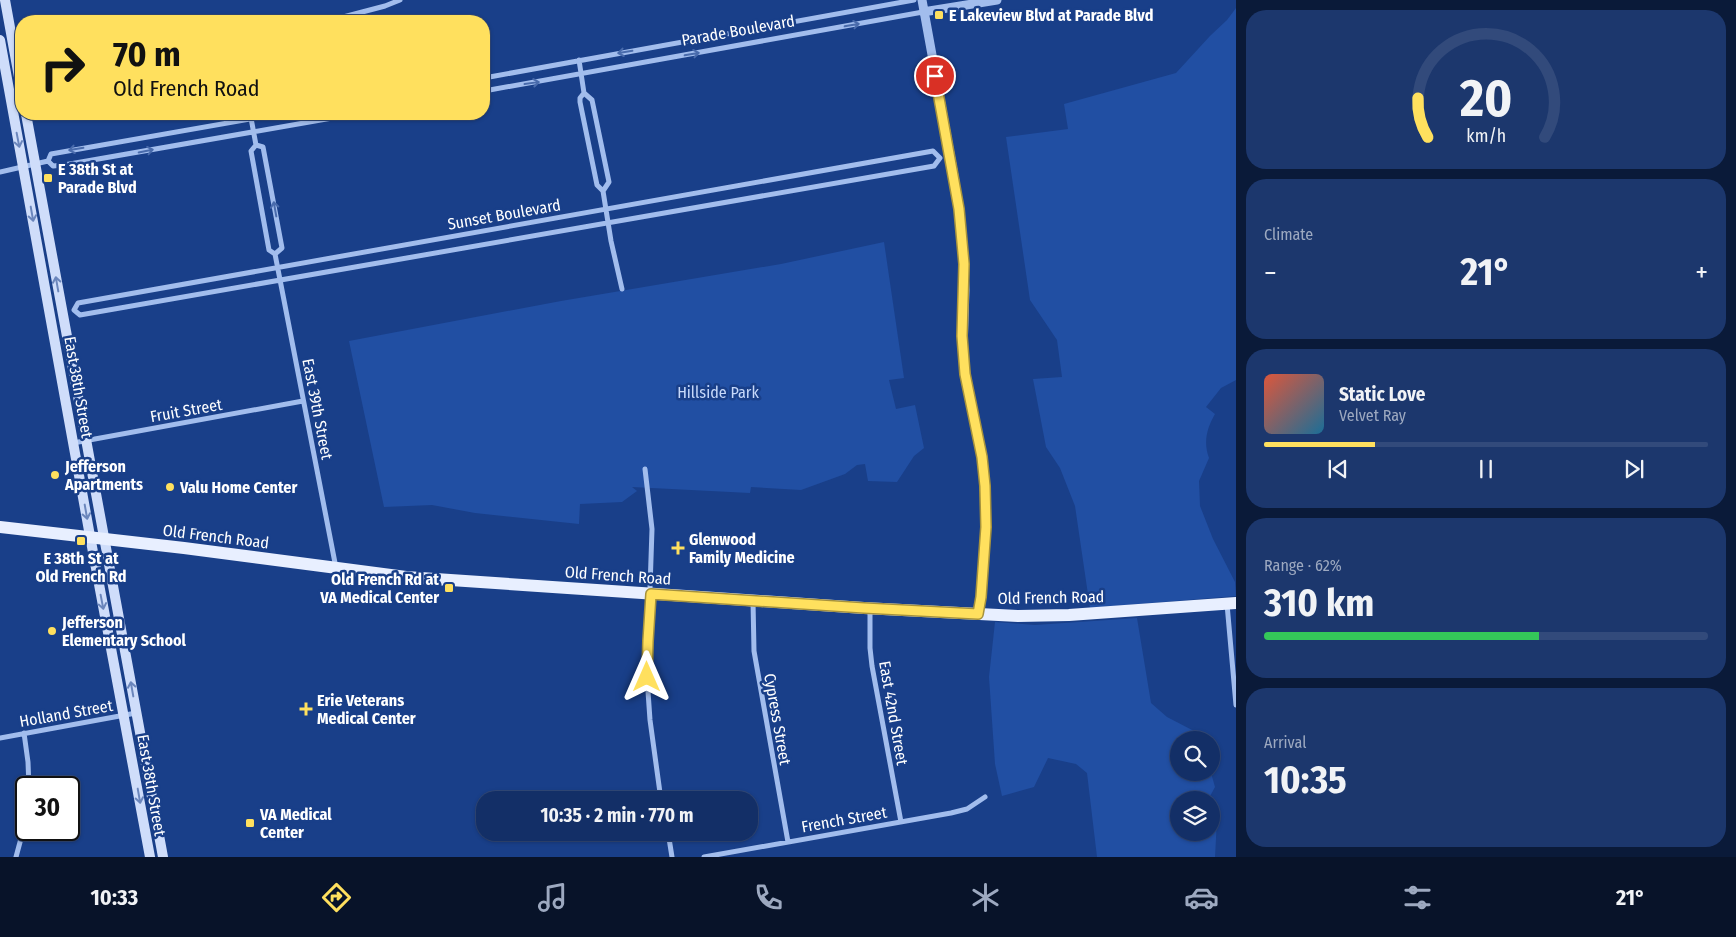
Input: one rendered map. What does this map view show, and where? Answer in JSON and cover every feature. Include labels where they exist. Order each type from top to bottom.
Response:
[{"type":"main road","points":[[5,0],[15,55]]},
{"type":"main road","name":"East 38th Street","points":[[0,40],[15,119]]},
{"type":"main road","name":"East 38th Street","points":[[15,120],[150,857]]},
{"type":"main road","name":"East 38th Street","points":[[27,120],[164,857]]},
{"type":"main road","name":"Old French Road","points":[[0,527],[90,536],[429,579],[870,608],[1018,616],[1069,615],[1232,604]]},
{"type":"street","points":[[350,15],[400,0]]},
{"type":"street","name":"Parade Boulevard","points":[[490,77],[914,0]]},
{"type":"street","points":[[922,0],[959,209],[964,264],[962,336],[965,374],[982,457],[985,486],[986,527],[978,614]]},
{"type":"street","name":"Parade Boulevard","points":[[490,90],[998,0]]},
{"type":"street","points":[[579,60],[584,93],[592,100],[609,182],[603,190]]},
{"type":"street","points":[[584,93],[580,98],[580,102],[597,185],[603,190],[622,289]]},
{"type":"street","points":[[48,161],[51,154],[240,120]]},
{"type":"street","name":"East 39th Street","points":[[251,120],[256,145]]},
{"type":"street","points":[[48,161],[53,166],[58,166],[318,120]]},
{"type":"street","name":"East 39th Street","points":[[256,145],[263,147],[282,248],[275,254]]},
{"type":"street","name":"East 39th Street","points":[[256,145],[251,151],[269,250],[275,254],[278,268],[336,568]]},
{"type":"street","name":"Sunset Boulevard","points":[[74,310],[78,303],[933,151],[940,158]]},
{"type":"street","name":"Sunset Boulevard","points":[[74,310],[80,316],[934,166],[940,158],[950,157]]},
{"type":"street","points":[[0,172],[48,161]]},
{"type":"street","name":"Sunset Boulevard","points":[[50,313],[74,310]]},
{"type":"street","name":"Fruit Street","points":[[73,442],[303,401]]},
{"type":"street","points":[[645,469],[652,529],[648,641],[650,720],[661,791]]},
{"type":"street","name":"Cypress Street","points":[[752,600],[754,651],[788,842]]},
{"type":"street","points":[[1232,604],[1236,705]]},
{"type":"street","name":"East 42nd Street","points":[[870,608],[872,666],[900,822]]},
{"type":"street","name":"Holland Street","points":[[0,738],[136,713]]},
{"type":"street","points":[[24,733],[29,776]]},
{"type":"street","name":"French Street","points":[[704,857],[951,813],[967,808],[985,797]]},
{"type":"street","points":[[16,857],[20,841]]},
{"type":"street","points":[[669,841],[672,857]]},
{"type":"green space","points":[[1236,8],[1236,380],[1221,388],[1206,407],[1215,414],[1207,435],[1206,446],[1209,458],[1199,481],[1200,506],[1213,539],[1235,582],[1236,596],[1090,608],[1075,506],[1060,468],[1046,447],[1033,379],[1062,377],[1057,340],[1030,300],[1006,137],[1068,129],[1064,104],[1176,73],[1227,20]]},
{"type":"green space","name":"Hillside Park","points":[[884,242],[904,378],[889,380],[896,409],[915,405],[924,448],[914,456],[897,482],[868,481],[865,464],[857,465],[845,474],[801,490],[751,487],[750,493],[632,487],[637,491],[622,502],[580,504],[579,524],[475,513],[432,505],[384,507],[349,341],[561,301],[781,264]]},
{"type":"green space","points":[[1137,618],[1151,703],[1167,717],[1194,731],[1170,731],[1170,781],[1213,781],[1215,787],[1213,791],[1170,791],[1170,841],[1216,841],[1215,857],[1097,857],[1087,773],[1076,764],[1048,758],[1034,787],[1002,796],[995,764],[989,677],[995,622],[1035,625]]},
{"type":"place","name":"E Lakeview Blvd at Parade Blvd","points":[[939,15]]},
{"type":"place","name":"E 38th St at Parade Blvd","points":[[48,178]]},
{"type":"place","name":"Jefferson Apartments","points":[[55,475]]},
{"type":"place","name":"Valu Home Center","points":[[170,487]]},
{"type":"place","name":"E 38th St at Old French Rd","points":[[81,541]]},
{"type":"place","name":"Glenwood Family Medicine","points":[[678,548]]},
{"type":"place","name":"Old French Rd at VA Medical Center","points":[[449,588]]},
{"type":"place","name":"Jefferson Elementary School","points":[[52,631]]},
{"type":"place","name":"Erie Veterans Medical Center","points":[[306,709]]},
{"type":"place","name":"VA Medical Center","points":[[250,823]]},
{"type":"route","points":[[647,677],[651,594],[978,614],[986,527],[985,486],[982,457],[965,374],[962,336],[965,290],[959,209],[935,76]]}]
